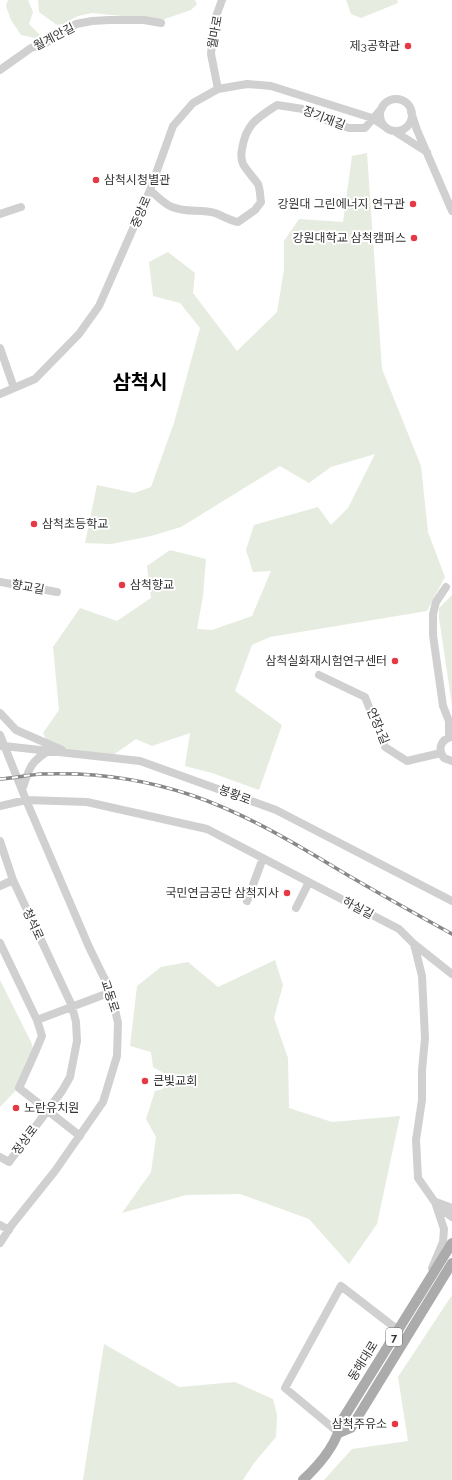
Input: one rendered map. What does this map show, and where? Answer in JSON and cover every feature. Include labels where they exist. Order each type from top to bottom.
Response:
[{"type":"main road","name":"동해대로","points":[[303,1480],[313,1470],[329,1449],[339,1433],[341,1422],[452,1243]]},
{"type":"main road","name":"동해대로","points":[[339,1433],[351,1428],[452,1263]]},
{"type":"street","name":"월마로","points":[[218,89],[210,54],[214,22],[222,0]]},
{"type":"street","name":"월계안길","points":[[0,70],[31,48],[44,44],[76,24],[92,20],[144,20],[161,23]]},
{"type":"street","name":"중앙로","points":[[0,394],[35,379],[79,334],[98,306],[150,190],[173,126],[192,103],[218,89],[247,84],[272,86],[372,118],[384,126]]},
{"type":"street","points":[[372,118],[390,101],[397,100],[407,104],[452,211]]},
{"type":"street","name":"장기재길","points":[[150,190],[171,207],[188,211],[202,210],[216,213],[238,222],[255,210],[261,202],[259,184],[250,175],[243,163],[241,155],[244,136],[253,122],[261,115],[277,105],[304,109],[331,122],[349,128],[365,128],[372,118]]},
{"type":"street","points":[[382,108],[380,117],[384,126],[427,152]]},
{"type":"street","points":[[393,131],[399,131],[407,126],[411,118],[411,112]]},
{"type":"street","points":[[0,214],[21,207]]},
{"type":"street","points":[[0,348],[14,388]]},
{"type":"street","name":"향교길","points":[[0,582],[57,592]]},
{"type":"street","points":[[446,587],[436,602],[433,614],[433,635],[443,706],[448,721],[450,737],[444,740],[441,744],[441,753],[444,758],[452,761]]},
{"type":"street","name":"언장1길","points":[[319,675],[365,697],[385,747],[407,761],[441,753]]},
{"type":"street","points":[[0,712],[16,730],[68,753]]},
{"type":"street","name":"교동로","points":[[0,735],[2,746],[89,947],[111,992],[118,1023],[117,1056],[102,1102],[55,1171],[0,1243]]},
{"type":"street","name":"봉황로","points":[[2,746],[140,761],[276,810],[452,901]]},
{"type":"street","points":[[22,790],[30,767],[36,759],[48,751]]},
{"type":"street","points":[[0,806],[26,800]]},
{"type":"street","name":"하실길","points":[[26,800],[86,802],[207,829],[399,929],[414,944],[452,974]]},
{"type":"street","name":"청석로","points":[[0,841],[13,880],[72,1006],[76,1022],[77,1041],[70,1077],[62,1091],[47,1111]]},
{"type":"street","points":[[247,900],[263,858]]},
{"type":"street","points":[[0,886],[13,880]]},
{"type":"street","points":[[296,908],[309,882]]},
{"type":"street","points":[[0,943],[37,1020],[42,1036],[19,1088],[80,1136]]},
{"type":"street","points":[[414,944],[422,976],[425,1038],[422,1070],[422,1100],[416,1140],[418,1178],[439,1208],[452,1217]]},
{"type":"street","points":[[37,1020],[111,992]]},
{"type":"street","name":"정상로","points":[[0,1157],[9,1162],[47,1111]]},
{"type":"street","points":[[434,1201],[452,1208]]},
{"type":"street","points":[[417,1299],[422,1283],[434,1265],[443,1242],[444,1229],[434,1201]]},
{"type":"street","points":[[0,1225],[9,1230]]},
{"type":"street","points":[[339,1433],[285,1388],[342,1286],[398,1330]]},
{"type":"shaded area","points":[[8,0],[28,0],[33,12],[29,24],[40,35],[35,38],[21,35],[11,20],[6,6]]},
{"type":"shaded area","points":[[38,0],[195,0],[197,4],[191,10],[162,20],[92,13],[78,16],[63,24],[57,25],[39,12]]},
{"type":"shaded area","points":[[346,0],[397,0],[398,3],[361,18],[351,14]]},
{"type":"shaded area","points":[[367,153],[382,369],[421,466],[428,532],[445,577],[427,611],[270,637],[252,645],[235,691],[282,725],[259,790],[212,773],[185,766],[190,733],[152,746],[136,739],[109,758],[49,745],[43,733],[59,710],[53,647],[80,608],[117,621],[151,598],[147,566],[170,550],[206,559],[203,596],[197,629],[212,630],[252,616],[271,571],[253,572],[246,550],[254,525],[318,507],[331,525],[348,508],[375,454],[331,467],[309,483],[280,466],[181,527],[151,536],[111,544],[85,543],[97,485],[134,493],[151,487],[174,423],[200,328],[180,303],[153,296],[149,262],[168,252],[195,273],[193,293],[237,351],[277,312],[284,270],[284,241],[299,219],[343,222],[352,156]]},
{"type":"shaded area","points":[[452,595],[452,705],[439,618],[439,608]]},
{"type":"shaded area","points":[[275,960],[283,985],[274,1018],[288,1058],[289,1108],[332,1122],[400,1116],[377,1224],[349,1264],[309,1219],[240,1194],[186,1195],[122,1213],[151,1172],[156,1137],[146,1119],[155,1091],[163,1089],[167,1075],[153,1067],[151,1052],[130,1046],[137,986],[161,967],[188,962],[218,987]]},
{"type":"shaded area","points":[[0,980],[34,1051],[22,1084],[0,1107]]},
{"type":"shaded area","points":[[452,1295],[452,1480],[324,1480],[352,1449],[408,1441],[398,1377]]},
{"type":"shaded area","points":[[104,1344],[179,1387],[235,1382],[273,1399],[277,1415],[276,1437],[254,1463],[243,1480],[83,1480]]},
{"type":"railway","points":[[0,779],[42,774],[79,774],[136,781],[173,789],[191,795],[230,810],[267,828],[452,934]]},
{"type":"place","name":"제3공학관","points":[[408,46]]},
{"type":"place","name":"삼척시청별관","points":[[96,180]]},
{"type":"place","name":"강원대 그린에너지 연구관","points":[[413,204]]},
{"type":"place","name":"강원대학교 삼척캠퍼스","points":[[414,238]]},
{"type":"place","name":"삼척초등학교","points":[[34,524]]},
{"type":"place","name":"삼척향교","points":[[122,585]]},
{"type":"place","name":"삼척실화재시험연구센터","points":[[395,661]]},
{"type":"place","name":"국민연금공단 삼척지사","points":[[287,893]]},
{"type":"place","name":"큰빛교회","points":[[145,1081]]},
{"type":"place","name":"노란유치원","points":[[16,1108]]},
{"type":"place","name":"삼척주유소","points":[[395,1424]]},
{"type":"district","name":"삼척시","points":[[140,382]]}]
